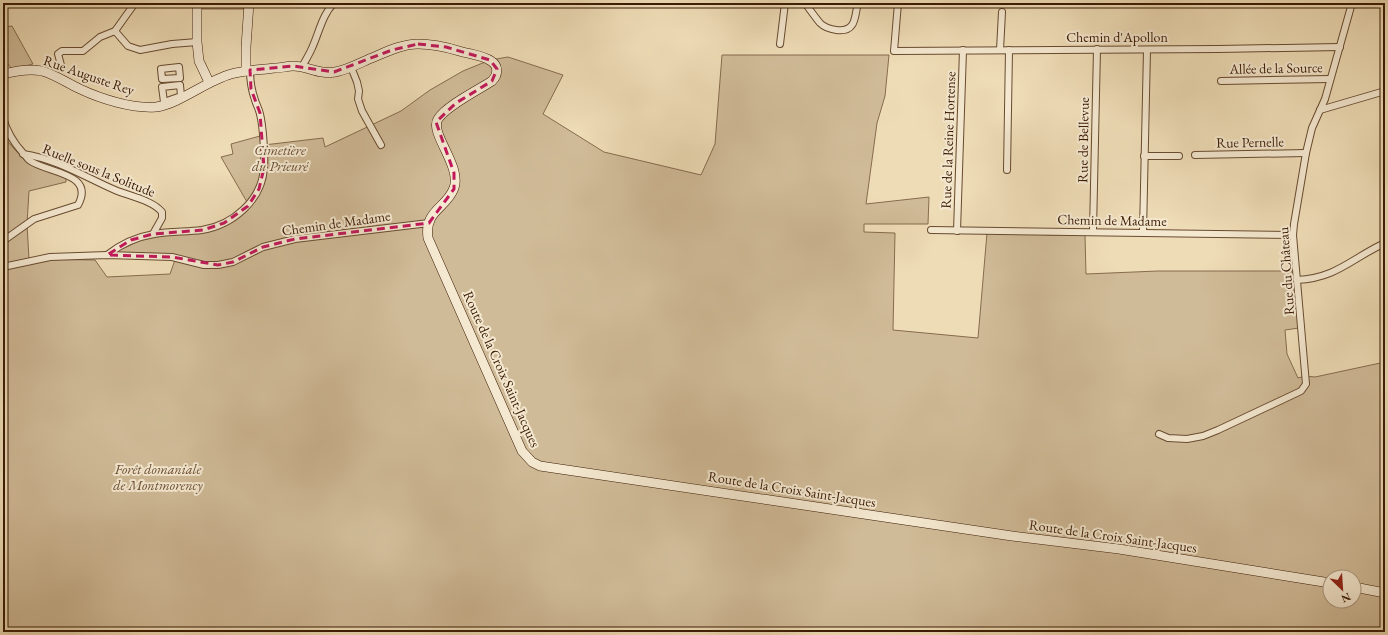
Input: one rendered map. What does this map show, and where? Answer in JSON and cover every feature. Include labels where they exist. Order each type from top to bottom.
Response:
[{"type":"street","points":[[61,65],[58,54],[62,51],[83,51],[100,37],[115,32],[135,3]]},
{"type":"street","points":[[197,3],[197,42],[199,61],[209,82]]},
{"type":"street","points":[[107,255],[118,246],[131,240],[153,234],[203,230],[224,224],[243,210],[257,192],[264,168],[260,113],[250,83],[248,71],[246,47],[249,3]]},
{"type":"street","points":[[302,67],[312,48],[323,21],[330,7],[334,3]]},
{"type":"street","points":[[780,44],[785,3]]},
{"type":"street","points":[[805,3],[821,24],[841,30],[848,28],[853,24],[858,3]]},
{"type":"street","name":"Chemin d'Apollon","points":[[898,3],[894,51],[1147,50],[1340,47]]},
{"type":"street","name":"Rue du Château","points":[[1159,434],[1168,438],[1187,439],[1202,436],[1225,427],[1301,391],[1306,384],[1293,235],[1306,153],[1312,128],[1320,110],[1330,79],[1352,3]]},
{"type":"street","points":[[1000,50],[1002,12]]},
{"type":"street","points":[[115,32],[128,46],[140,50],[172,44],[197,42]]},
{"type":"street","name":"Rue Auguste Rey","points":[[3,74],[29,70],[41,71],[58,77],[103,98],[132,106],[156,106],[169,103],[209,82],[231,74],[293,66],[328,73],[340,71],[392,50],[418,44],[446,47],[482,57],[494,64],[497,73],[496,77],[492,82],[456,103],[438,118],[436,122],[438,133],[452,164],[455,184],[452,193],[440,206],[428,223]]},
{"type":"street","name":"Rue de Bellevue","points":[[1093,231],[1097,49]]},
{"type":"street","name":"Rue de la Reine Hortense","points":[[957,231],[963,50]]},
{"type":"street","points":[[1007,170],[1009,50]]},
{"type":"street","points":[[1143,232],[1147,50]]},
{"type":"street","points":[[351,67],[357,82],[359,92],[358,99],[362,111],[380,145]]},
{"type":"street","name":"Allée de la Source","points":[[1221,81],[1330,79]]},
{"type":"street","points":[[1320,110],[1385,91]]},
{"type":"street","points":[[3,118],[7,132],[23,154],[36,164],[49,170],[62,172],[74,178],[80,187],[81,199],[78,205],[34,219],[3,241]]},
{"type":"street","name":"Rue Pernelle","points":[[1195,155],[1306,153]]},
{"type":"street","name":"Ruelle sous la Solitude","points":[[23,154],[34,155],[69,168],[115,190],[160,208],[162,218],[153,234]]},
{"type":"street","points":[[1144,156],[1179,156]]},
{"type":"street","name":"Chemin de Madame","points":[[3,267],[50,257],[107,255],[172,257],[204,265],[218,266],[233,262],[263,247],[295,239],[428,223]]},
{"type":"street","name":"Route de la Croix Saint-Jacques","points":[[428,223],[428,238],[522,451],[532,462],[540,466],[1012,536],[1135,551],[1322,582]]},
{"type":"street","name":"Chemin de Madame","points":[[931,230],[1183,232],[1293,235]]},
{"type":"street","points":[[1298,280],[1311,279],[1330,274],[1385,243]]},
{"type":"street","points":[[1362,589],[1385,593]]},
{"type":"highlighted area","points":[[418,44],[446,47],[490,60],[497,69],[492,81],[456,103],[436,122],[454,173],[454,189],[429,223],[295,239],[263,247],[233,262],[218,265],[172,257],[107,255],[131,240],[153,234],[203,230],[224,223],[248,206],[259,189],[264,168],[260,113],[251,89],[250,70],[293,66],[334,72],[392,50]]},
{"type":"green space","points":[[201,3],[244,3],[244,9],[202,9]]},
{"type":"green space","points":[[12,26],[33,64],[12,69],[3,58],[3,27]]},
{"type":"green space","points":[[722,55],[889,55],[885,96],[877,123],[866,204],[929,197],[928,224],[864,224],[864,232],[895,233],[893,330],[978,338],[987,233],[1030,233],[1048,235],[1085,234],[1086,274],[1158,271],[1292,271],[1299,328],[1285,330],[1287,354],[1298,378],[1305,376],[1315,377],[1385,362],[1385,632],[3,632],[3,130],[7,141],[21,156],[66,169],[66,182],[29,191],[27,224],[29,259],[95,260],[107,277],[170,274],[176,257],[107,255],[131,240],[224,223],[243,210],[261,186],[264,145],[323,138],[325,147],[401,111],[430,90],[463,71],[490,60],[508,57],[563,75],[543,114],[604,152],[701,175],[715,144]]},
{"type":"green space","points":[[260,136],[262,165],[261,180],[247,202],[221,157],[233,154],[231,144]]},
{"type":"park label","name":"Cimetière du Prieuré","points":[[280,158]]},
{"type":"park label","name":"Forêt domaniale de Montmorency","points":[[158,478]]}]
